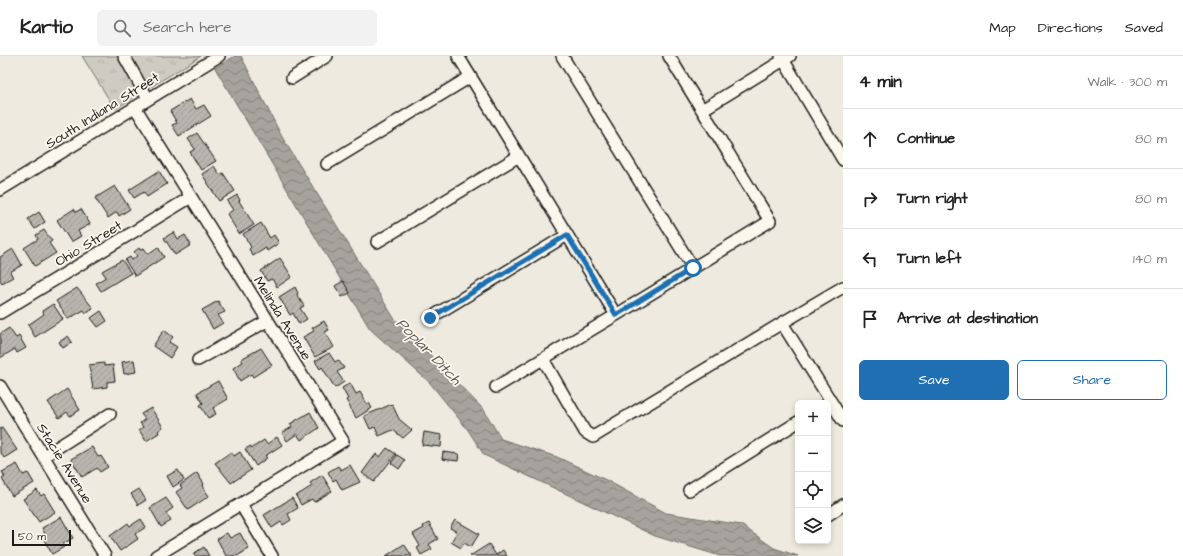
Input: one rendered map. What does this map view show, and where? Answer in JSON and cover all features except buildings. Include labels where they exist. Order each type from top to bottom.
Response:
[{"type":"street","points":[[124,56],[148,100]]},
{"type":"street","name":"South Indiana Street","points":[[0,190],[219,56]]},
{"type":"street","points":[[292,78],[327,56]]},
{"type":"street","points":[[458,56],[616,315]]},
{"type":"street","points":[[562,56],[693,268]]},
{"type":"street","points":[[496,387],[770,221],[669,56]]},
{"type":"street","points":[[702,110],[785,57],[843,160]]},
{"type":"street","points":[[327,164],[470,77]]},
{"type":"street","name":"Melinda Avenue","points":[[135,107],[343,441],[240,505]]},
{"type":"street","points":[[378,242],[519,156]]},
{"type":"street","name":"Ohio Street","points":[[0,314],[191,197]]},
{"type":"street","points":[[430,318],[567,235]]},
{"type":"street","points":[[543,359],[585,432],[593,437],[843,287]]},
{"type":"street","points":[[198,360],[267,321]]},
{"type":"street","points":[[782,323],[828,400]]},
{"type":"street","name":"Stacie Avenue","points":[[0,386],[105,556]]},
{"type":"street","points":[[831,404],[843,421]]},
{"type":"street","points":[[44,456],[110,414]]},
{"type":"street","points":[[689,490],[795,424]]},
{"type":"street","points":[[156,556],[240,505],[272,556]]},
{"type":"street","points":[[831,513],[843,506]]},
{"type":"green space","points":[[82,56],[201,56],[115,109]]},
{"type":"water","points":[[235,56],[241,56],[282,137],[394,318],[484,410],[501,439],[557,457],[606,480],[666,513],[741,525],[774,548],[798,556],[720,556],[655,536],[484,455],[468,430],[430,383],[370,329],[215,68]]},
{"type":"route","points":[[430,318],[567,235],[616,315],[693,268]]},
{"type":"water label","name":"Poplar Ditch","points":[[429,351]]}]
